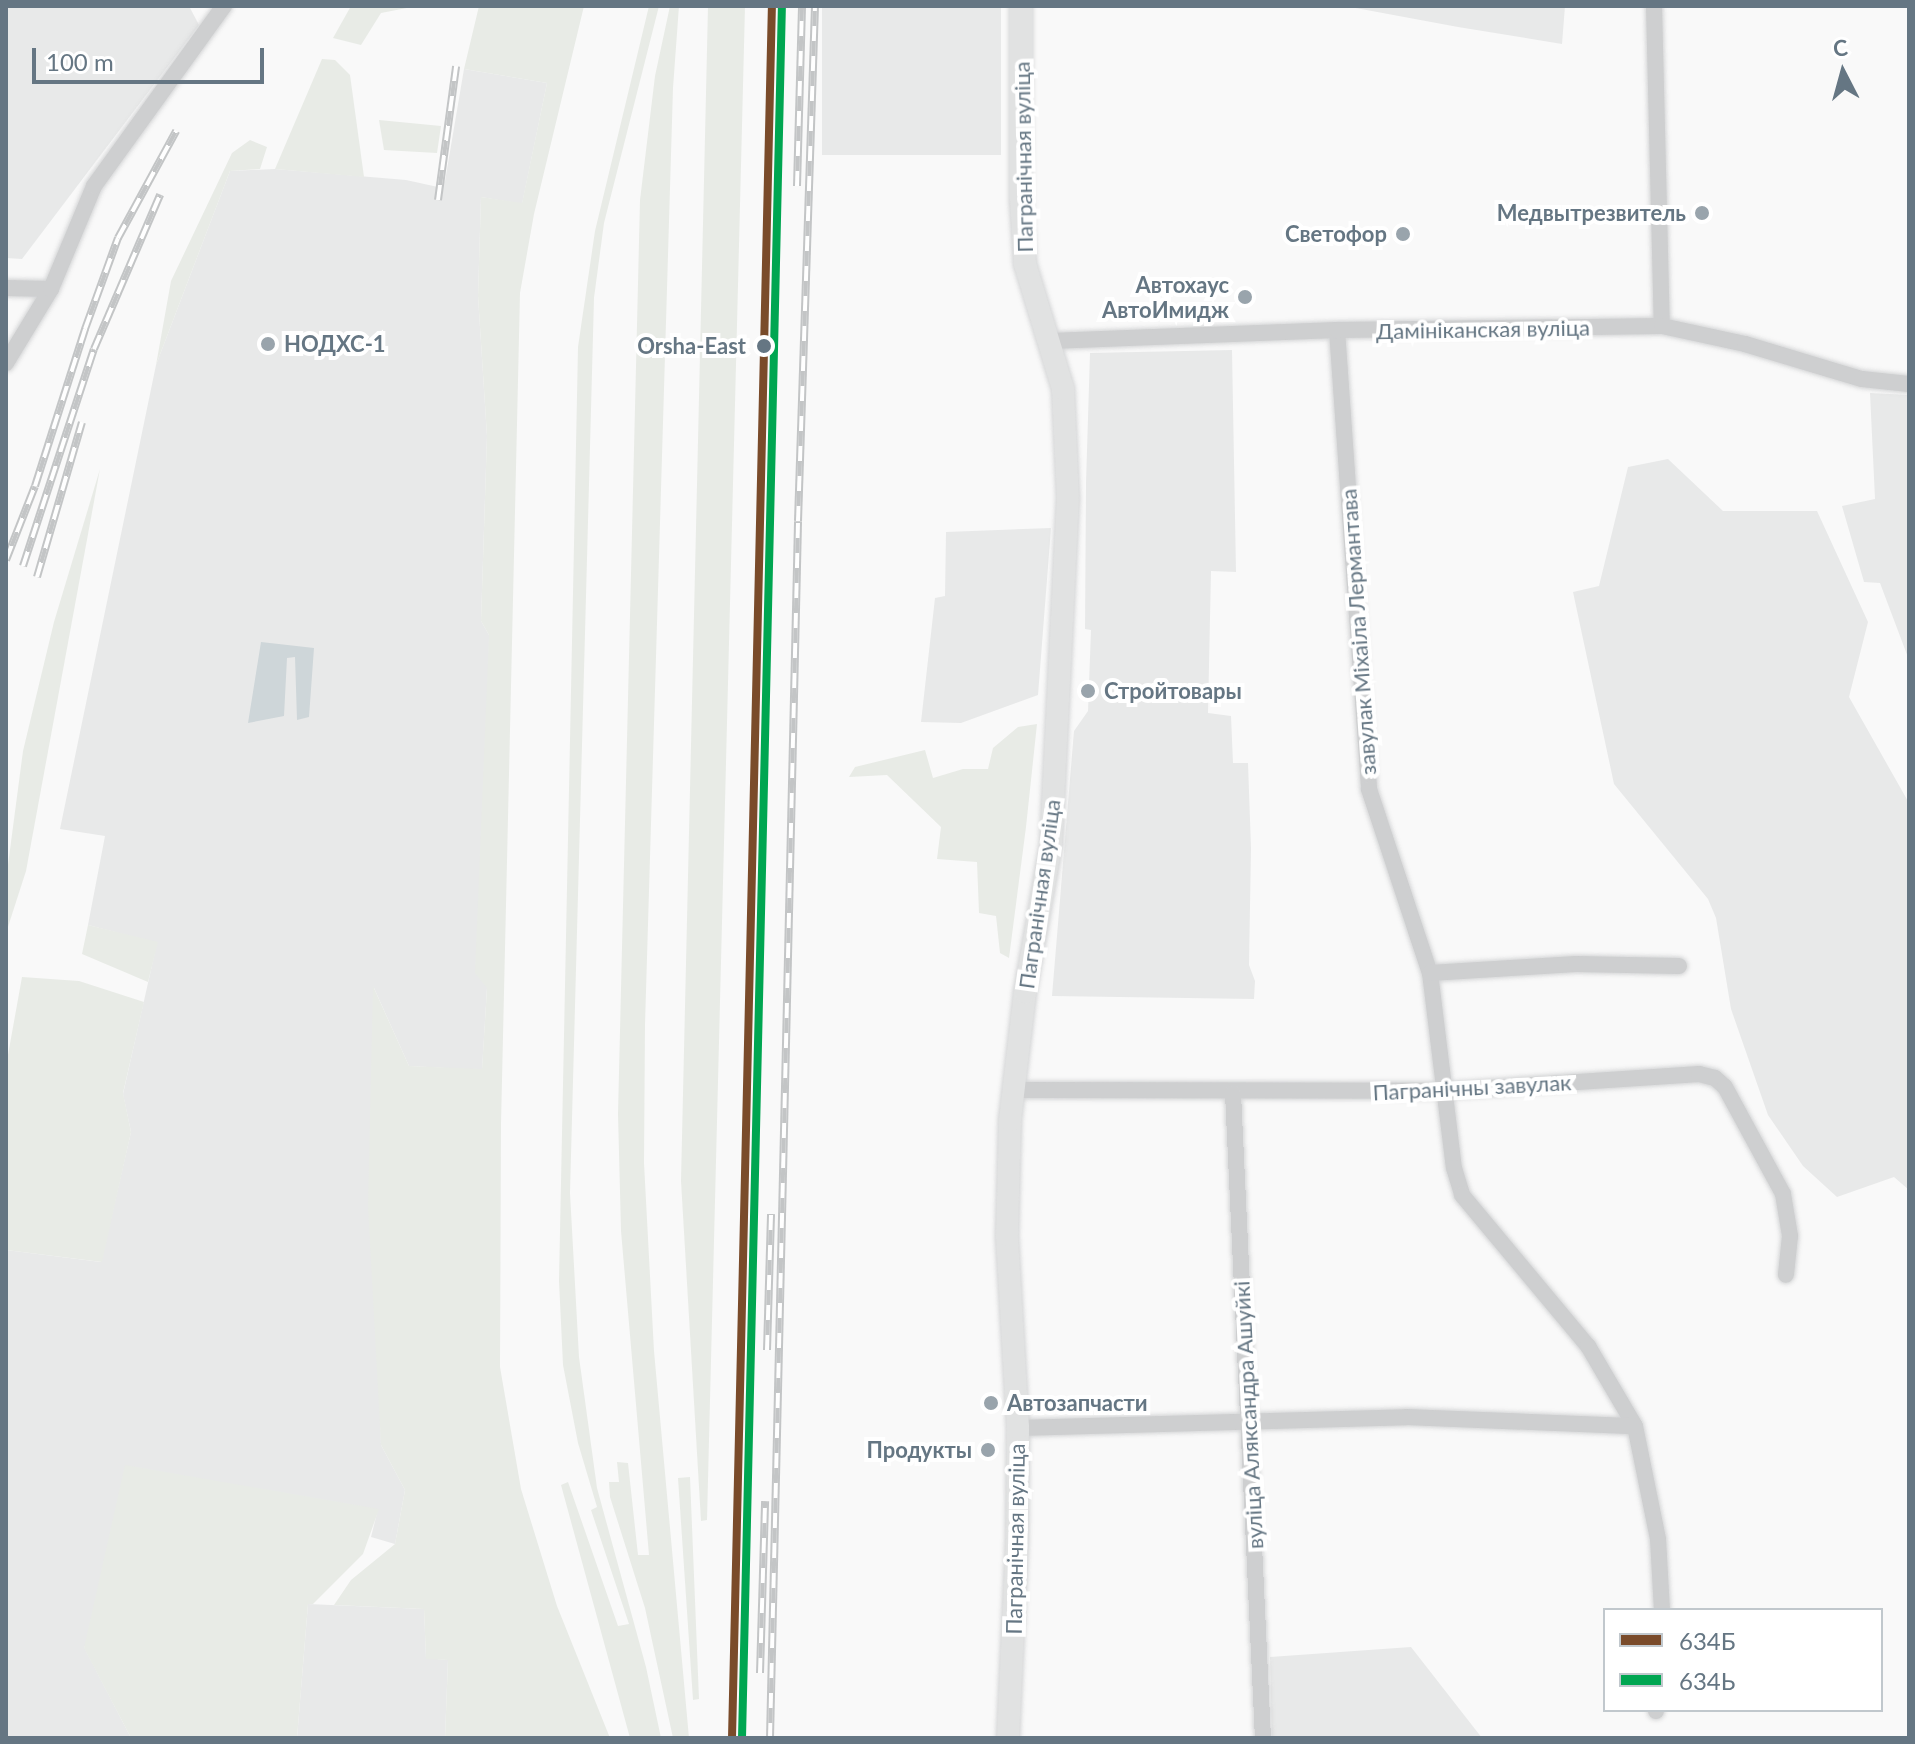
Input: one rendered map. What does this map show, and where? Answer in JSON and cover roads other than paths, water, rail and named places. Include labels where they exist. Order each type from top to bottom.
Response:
[{"type":"main road","name":"Пагранічная вуліца","points":[[1008,1738],[1017,1541],[1018,1428],[1007,1235],[1012,1090],[1051,844],[1068,499],[1065,403],[1050,341],[1025,264],[1021,200],[1021,6]]},
{"type":"street","points":[[6,363],[51,289],[94,186],[224,6]]},
{"type":"street","points":[[1654,6],[1662,326]]},
{"type":"street","points":[[6,288],[51,289]]},
{"type":"street","name":"Дамініканская вуліца","points":[[1050,341],[1337,330],[1662,326],[1745,344],[1862,379],[1909,384]]},
{"type":"street","name":"завулак Міхаіла Лермантава","points":[[1337,330],[1369,789],[1430,973],[1449,1146],[1462,1195],[1588,1346],[1635,1426],[1658,1539],[1662,1608]]},
{"type":"street","points":[[1430,973],[1576,964],[1679,966]]},
{"type":"street","name":"Пагранічны завулак","points":[[1012,1090],[1233,1093],[1442,1091],[1699,1074],[1715,1078],[1725,1087],[1783,1194],[1790,1236],[1786,1275]]},
{"type":"street","name":"вуліца Аляксандра Ашуйкі","points":[[1233,1093],[1263,1738]]},
{"type":"street","points":[[1018,1428],[1406,1417],[1635,1426]]},
{"type":"railway","points":[[797,186],[802,6]]},
{"type":"railway","points":[[770,1738],[798,521],[815,6]]},
{"type":"railway","points":[[438,200],[456,66]]},
{"type":"railway","points":[[6,560],[35,486],[85,329],[118,238],[176,131]]},
{"type":"railway","points":[[23,566],[94,349],[160,195]]},
{"type":"railway","points":[[37,577],[82,422]]},
{"type":"railway","points":[[767,1350],[771,1214]]},
{"type":"railway","points":[[760,1673],[765,1501]]},
{"type":"place","name":"Медвытрезвитель","points":[[1702,213]]},
{"type":"place","name":"Светофор","points":[[1403,234]]},
{"type":"place","name":"Автохаус АвтоИмидж","points":[[1245,297]]},
{"type":"place","name":"НОДХС-1","points":[[268,344]]},
{"type":"place","name":"Orsha-East","points":[[764,346]]},
{"type":"place","name":"Стройтовары","points":[[1088,691]]},
{"type":"place","name":"Автозапчасти","points":[[991,1403]]},
{"type":"place","name":"Продукты","points":[[988,1450]]}]
